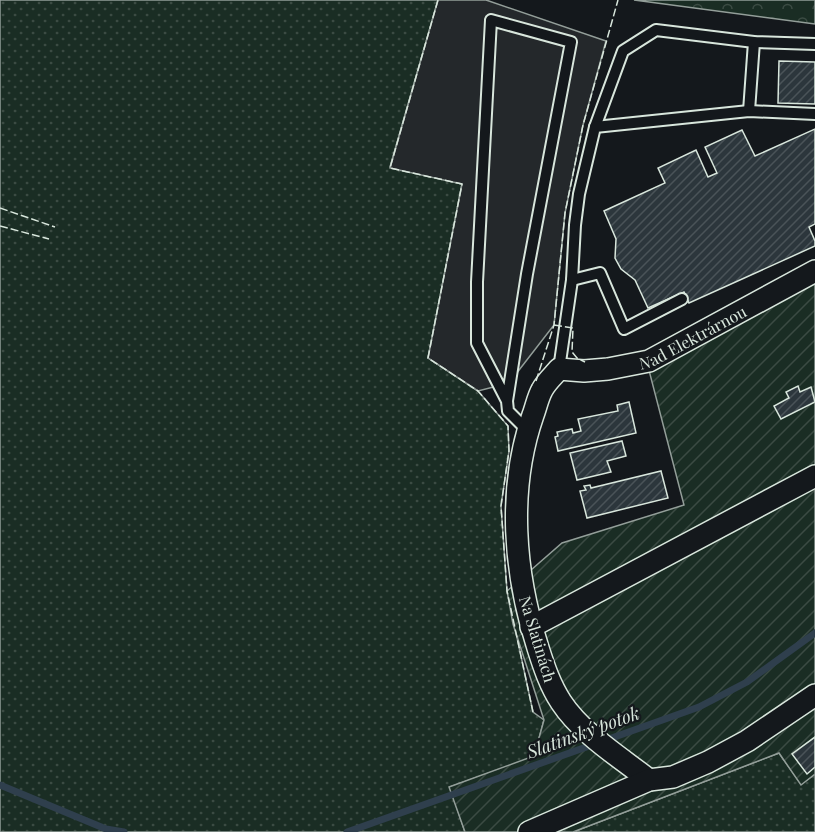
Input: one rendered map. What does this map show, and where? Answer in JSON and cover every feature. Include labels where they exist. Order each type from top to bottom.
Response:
[{"type":"street","name":"Nad Elektrárnou","points":[[559,369],[585,371],[608,369],[649,361],[815,271]]},
{"type":"street","name":"Na Slatinách","points":[[559,369],[542,390],[522,456],[516,525],[525,603],[549,680],[556,693],[572,715],[591,734],[650,780]]},
{"type":"street","points":[[531,627],[815,476]]},
{"type":"street","points":[[529,832],[650,780],[673,777],[708,762],[755,735],[815,695]]},
{"type":"lane","points":[[507,401],[477,343],[477,282],[491,20],[571,42],[527,274],[507,401],[508,411],[528,431]]},
{"type":"lane","points":[[559,369],[572,280],[579,194],[595,126],[622,51],[656,30],[754,42],[815,44]]},
{"type":"lane","points":[[749,111],[754,42]]},
{"type":"lane","points":[[595,126],[749,111],[815,114]]},
{"type":"lane","points":[[572,280],[600,273],[624,329],[682,299]]},
{"type":"green space","points":[[0,0],[438,0],[390,167],[462,184],[428,358],[478,391],[508,426],[509,451],[501,506],[507,591],[533,712],[544,720],[534,757],[450,787],[465,832],[0,832]]},
{"type":"green space","points":[[634,0],[815,0],[815,24]]},
{"type":"green space","points":[[815,263],[815,774],[801,785],[779,753],[573,832],[465,832],[449,787],[534,756],[544,720],[513,624],[507,591],[562,543],[684,505],[645,355]]},
{"type":"green space","points":[[779,753],[801,784],[815,774],[815,832],[573,832]]},
{"type":"shaded area","points":[[438,0],[486,0],[606,41],[583,125],[565,213],[554,325],[509,383],[478,391],[428,358],[462,184],[390,168]]},
{"type":"building","points":[[779,61],[815,62],[815,104],[778,103]]},
{"type":"building","points":[[815,129],[815,224],[809,227],[815,246],[689,303],[684,292],[648,308],[635,280],[621,269],[615,258],[616,239],[604,211],[665,183],[658,168],[696,150],[708,177],[717,173],[705,147],[742,130],[755,156]]},
{"type":"building","points":[[798,386],[800,392],[811,387],[815,402],[781,419],[774,406],[789,398],[786,392]]},
{"type":"building","points":[[629,402],[636,433],[558,451],[555,437],[558,436],[557,432],[572,429],[573,433],[581,431],[578,419],[618,411],[617,405]]},
{"type":"building","points":[[622,441],[626,456],[607,461],[611,472],[577,480],[570,453]]},
{"type":"building","points":[[661,471],[668,498],[587,518],[580,491],[586,490],[584,486],[590,485],[591,488]]},
{"type":"building","points":[[815,737],[815,767],[807,774],[792,754]]},
{"type":"waterway","name":"Slatinský potok","points":[[347,832],[699,707],[747,682],[815,633]]},
{"type":"waterway","name":"Slatinský potok","points":[[0,785],[106,829],[124,832]]},
{"type":"fence","points":[[438,0],[390,168],[462,184],[428,358],[478,391],[508,426],[509,451],[501,506],[507,591],[533,712]]},
{"type":"fence","points":[[536,381],[554,325],[565,213],[583,125],[618,0]]},
{"type":"fence","points":[[0,208],[55,227]]},
{"type":"fence","points":[[0,226],[49,239]]},
{"type":"fence","points":[[554,325],[573,328],[572,352],[585,362]]}]
